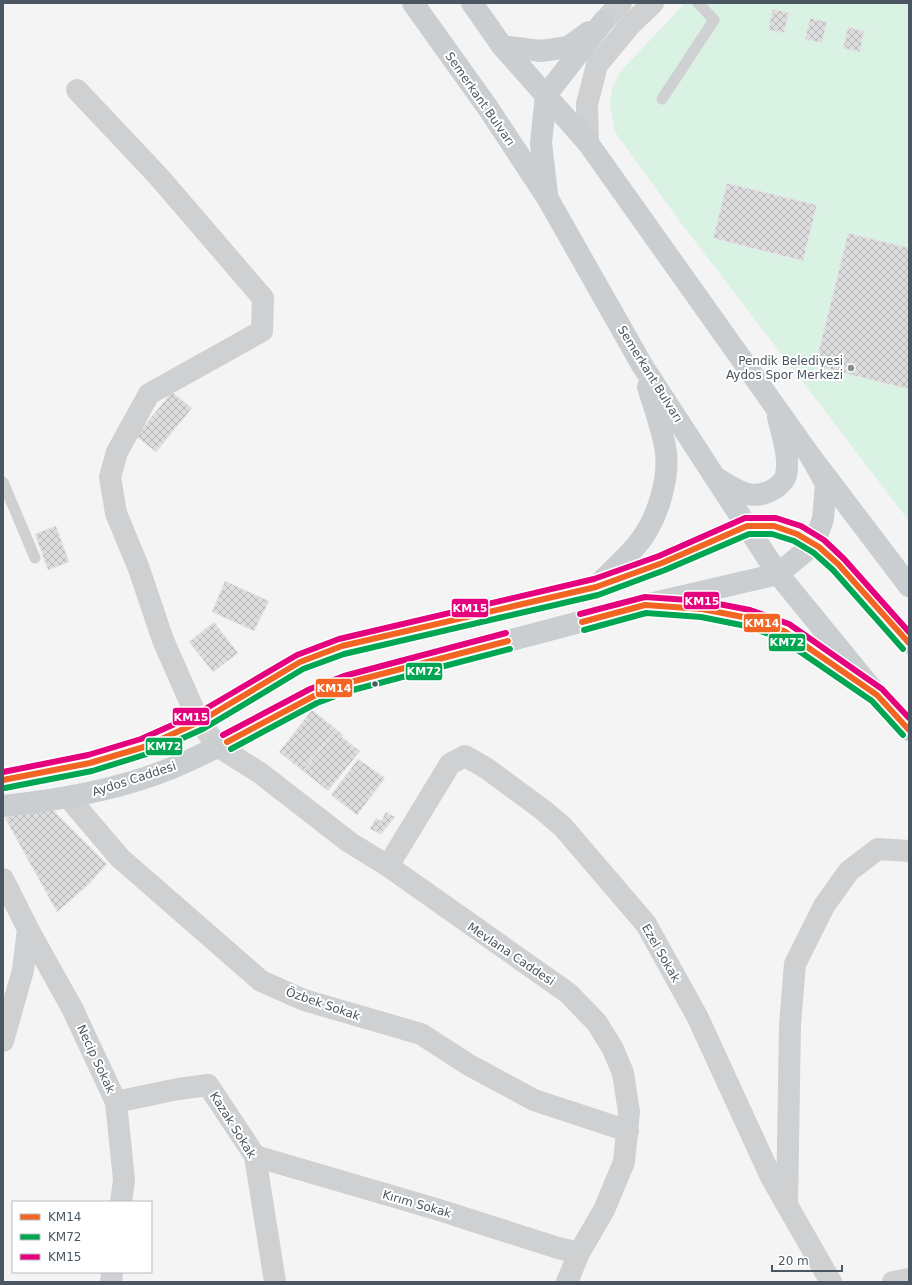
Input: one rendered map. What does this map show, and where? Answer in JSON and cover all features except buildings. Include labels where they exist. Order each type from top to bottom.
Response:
[{"type":"main road","name":"Semerkant Bulvarı","points":[[413,3],[488,108],[548,199],[642,365],[778,574],[877,695],[909,730]]},
{"type":"main road","points":[[472,3],[502,46],[588,143],[811,457],[909,586]]},
{"type":"main road","points":[[548,199],[541,143],[546,95],[603,22]]},
{"type":"main road","points":[[502,46],[541,51],[568,47],[603,22]]},
{"type":"main road","points":[[596,587],[637,545],[652,519],[667,473],[665,446],[642,365]]},
{"type":"main road","points":[[715,478],[744,494],[759,496],[779,486],[786,476],[785,451],[776,408]]},
{"type":"main road","points":[[778,574],[814,544],[823,519],[826,484],[811,457]]},
{"type":"main road","points":[[3,780],[90,763],[144,747],[200,722],[300,662],[342,646],[596,587],[662,563],[747,526],[762,524],[791,530],[829,554],[909,643]]},
{"type":"main road","name":"Aydos Caddesi","points":[[3,806],[100,792],[170,768],[218,747],[314,696],[347,683],[646,605],[778,574]]},
{"type":"main road","points":[[646,605],[702,608],[748,618],[767,624],[784,631],[877,695]]},
{"type":"street","points":[[603,22],[621,3]]},
{"type":"street","points":[[588,143],[587,104],[597,65],[632,24],[653,3]]},
{"type":"street","name":"Mevlana Caddesi","points":[[77,90],[158,177],[263,298],[262,331],[149,394],[117,452],[110,477],[116,512],[139,569],[163,640],[200,722],[218,747],[260,773],[349,842],[388,866],[568,993],[597,1023],[613,1049],[623,1073],[629,1112],[624,1162],[604,1210],[579,1253],[567,1282]]},
{"type":"street","name":"Ezel Sokak","points":[[388,866],[450,764],[465,756],[486,768],[563,827],[646,924],[697,1016],[771,1177],[831,1282]]},
{"type":"street","name":"Özbek Sokak","points":[[68,797],[120,858],[261,981],[304,1000],[421,1034],[469,1065],[534,1100],[628,1131]]},
{"type":"street","points":[[787,1205],[790,1025],[795,964],[824,906],[849,871],[878,849],[909,851]]},
{"type":"street","name":"Necip Sokak","points":[[3,879],[28,929],[72,1008],[116,1102],[124,1180],[121,1201]]},
{"type":"street","points":[[3,1041],[24,970],[28,929]]},
{"type":"street","points":[[3,978],[24,970]]},
{"type":"street","name":"Kazak Sokak","points":[[116,1102],[178,1088],[208,1086],[255,1156],[275,1282]]},
{"type":"street","name":"Kırım Sokak","points":[[255,1156],[436,1209],[558,1248],[579,1253]]},
{"type":"street","points":[[893,1282],[909,1279]]},
{"type":"lane","points":[[662,99],[714,20],[698,3]]},
{"type":"lane","points":[[3,482],[35,558]]},
{"type":"green space","name":"Pendik Belediyesi Aydos Spor Merkezi","points":[[685,3],[909,3],[909,521],[681,223],[615,132],[610,103],[612,88],[620,72]]},
{"type":"transit line","name":"KM15","points":[[3,772],[88,755],[141,739],[195,715],[297,655],[339,639],[594,579],[659,556],[745,518],[776,518],[801,526],[824,540],[844,559],[909,632]]},
{"type":"transit line","name":"KM14","points":[[3,780],[90,763],[144,747],[199,722],[300,662],[342,646],[596,587],[662,563],[747,526],[774,526],[797,534],[819,547],[838,564],[909,643]]},
{"type":"transit line","name":"KM72","points":[[5,788],[92,771],[147,754],[203,729],[303,669],[344,654],[598,595],[665,570],[749,534],[772,534],[794,541],[814,553],[833,570],[903,649]]},
{"type":"transit line","name":"KM15","points":[[580,614],[645,597],[703,601],[750,610],[789,624],[882,689],[909,718]]},
{"type":"transit line","name":"KM14","points":[[582,622],[645,605],[702,609],[748,618],[784,631],[877,695],[909,730]]},
{"type":"transit line","name":"KM72","points":[[584,630],[646,613],[701,617],[746,626],[780,638],[872,701],[903,735]]},
{"type":"transit line","name":"KM15","points":[[223,735],[310,689],[344,676],[506,633]]},
{"type":"transit line","name":"KM14","points":[[227,742],[314,696],[347,683],[508,641]]},
{"type":"transit line","name":"KM72","points":[[231,749],[317,703],[349,691],[510,649]]},
{"type":"place","name":"Pendik Belediyesi Aydos Spor Merkezi","points":[[851,368]]}]
